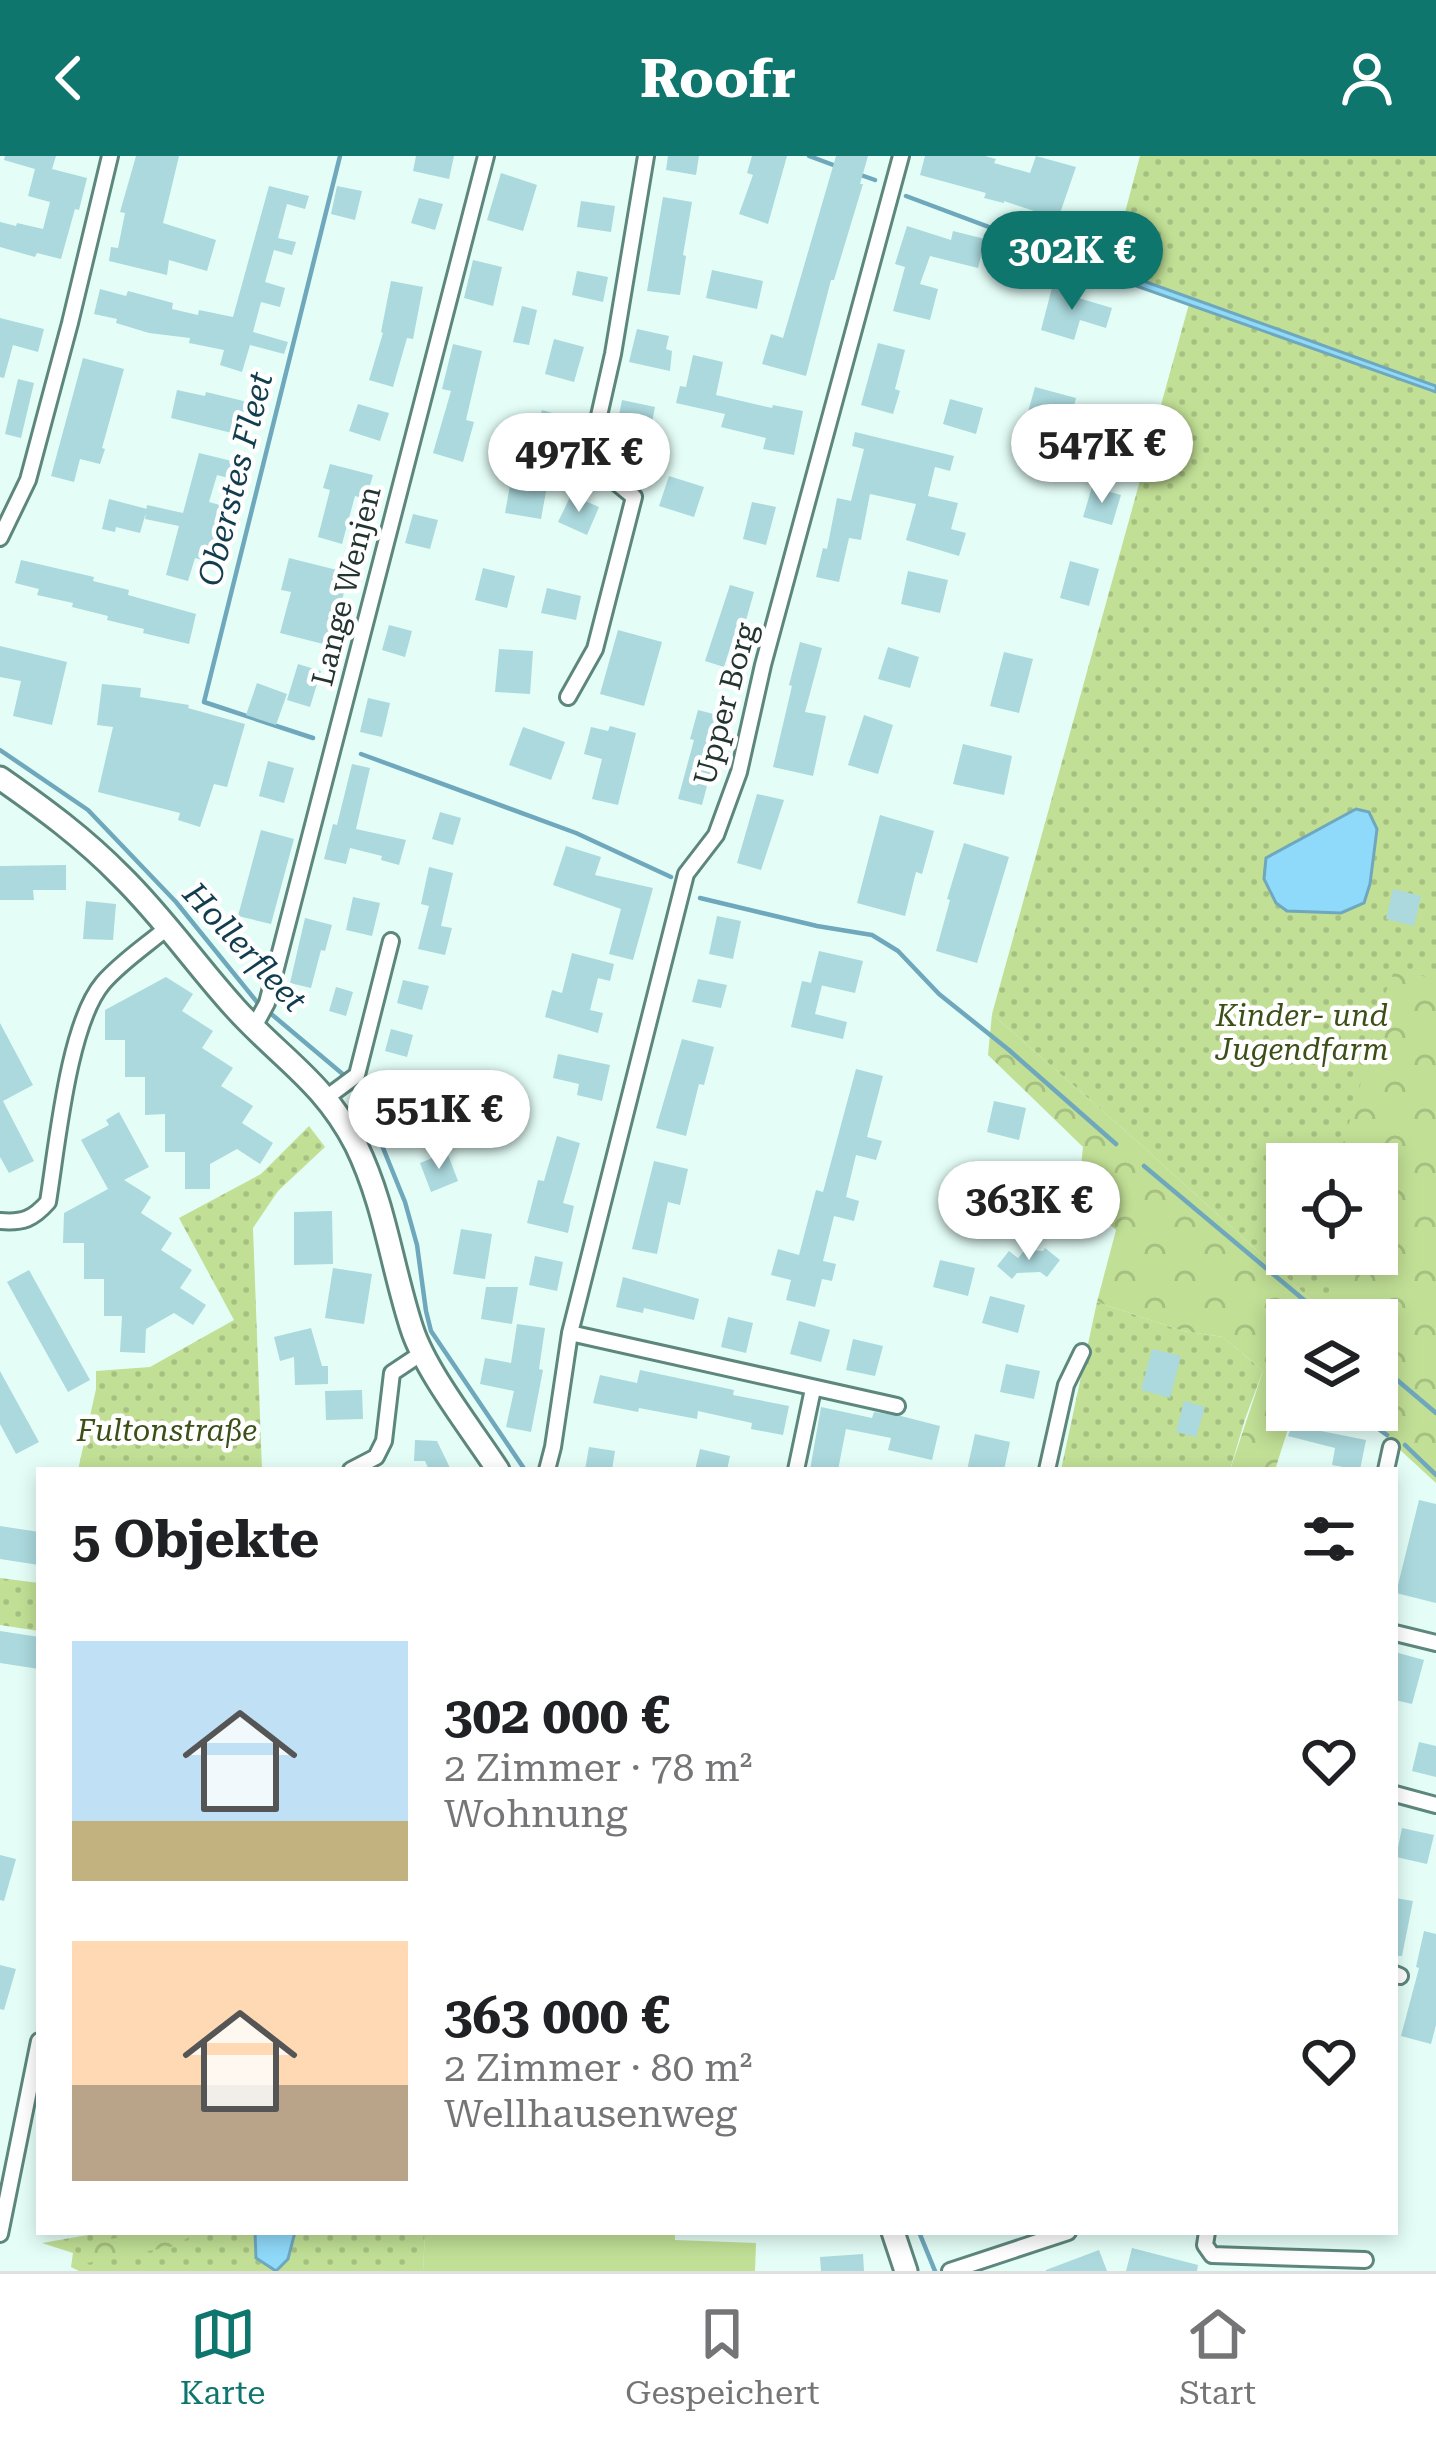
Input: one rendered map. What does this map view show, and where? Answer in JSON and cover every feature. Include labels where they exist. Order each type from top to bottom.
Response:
[{"type":"street","points":[[0,538],[28,480],[110,156]]},
{"type":"street","name":"Lange Wenjen","points":[[261,1014],[486,156]]},
{"type":"street","points":[[568,697],[595,649],[634,497],[589,460],[613,354],[646,156]]},
{"type":"street","name":"Upper Borg","points":[[548,1467],[570,1334],[686,874],[716,835],[739,772],[901,156]]},
{"type":"street","points":[[0,778],[70,828],[122,876],[236,1010],[261,1014],[306,1074],[340,1087]]},
{"type":"street","points":[[0,1221],[21,1222],[37,1215],[48,1202],[65,1094],[86,1010],[102,984],[168,927]]},
{"type":"street","points":[[340,1087],[357,1075],[361,1065],[391,940]]},
{"type":"street","points":[[340,1087],[384,1217],[412,1331],[496,1467]]},
{"type":"street","points":[[570,1334],[897,1406]]},
{"type":"street","points":[[1048,1467],[1066,1385],[1082,1352]]},
{"type":"street","points":[[357,1467],[376,1457],[385,1441],[392,1373],[422,1353]]},
{"type":"street","points":[[797,1467],[813,1389]]},
{"type":"street","points":[[1386,1467],[1391,1447]]},
{"type":"street","points":[[1398,1634],[1436,1643]]},
{"type":"street","points":[[1398,1795],[1436,1805]]},
{"type":"street","points":[[0,2234],[36,2056]]},
{"type":"street","points":[[894,2235],[906,2271]]},
{"type":"street","points":[[950,2271],[1059,2235]]},
{"type":"street","points":[[1207,2235],[1205,2246],[1212,2255],[1272,2264],[1365,2260]]},
{"type":"green space","points":[[1140,156],[1436,156],[1436,386],[1110,269]]},
{"type":"green space","name":"Kinder- und Jugendfarm","points":[[1189,304],[1436,392],[1436,1409],[1398,1352],[1398,1299],[1310,1299],[1284,1275],[1398,1275],[1398,1143],[1266,1143],[1266,1259],[992,1014]]},
{"type":"green space","points":[[1396,966],[1436,981],[1436,1483],[1378,1431],[1398,1431],[1398,1299],[1341,1299],[1345,1288],[1327,1275],[1398,1275],[1398,1143],[1343,1143],[1379,1010]]},
{"type":"green space","points":[[992,1014],[1266,1259],[1266,1275],[1284,1275],[1310,1299],[1266,1299],[1266,1431],[1287,1431],[1276,1467],[1231,1467],[1263,1371],[1223,1337],[1183,1331],[1097,1302],[1116,1230],[1101,1217],[1081,1166],[1083,1147],[988,1055]]},
{"type":"green space","name":"Fultonstraße","points":[[309,1126],[325,1147],[278,1191],[253,1228],[262,1467],[79,1467],[96,1371],[150,1367],[234,1320],[179,1218],[261,1174]]},
{"type":"green space","points":[[1097,1302],[1183,1331],[1223,1337],[1263,1371],[1231,1467],[1062,1467]]},
{"type":"green space","points":[[0,1578],[36,1583],[36,1631],[0,1625]]},
{"type":"green space","points":[[88,2235],[425,2235],[423,2271],[79,2271],[71,2267],[73,2253],[42,2243]]},
{"type":"green space","points":[[127,2235],[193,2235],[174,2246],[87,2263],[81,2247]]},
{"type":"green space","points":[[425,2235],[675,2235],[675,2240],[756,2243],[755,2271],[423,2271]]},
{"type":"water","points":[[1110,269],[1436,386],[1436,392],[1108,276]]},
{"type":"water","points":[[1356,809],[1369,812],[1377,829],[1364,903],[1341,913],[1287,911],[1276,903],[1264,879],[1266,858]]},
{"type":"water","points":[[255,2235],[294,2235],[288,2259],[276,2271],[256,2258]]},
{"type":"building","points":[[5,156],[56,156],[52,169],[87,178],[61,259],[0,247],[0,222],[43,229],[50,202],[28,196],[35,169],[4,160]]},
{"type":"building","points":[[136,156],[179,156],[163,223],[216,240],[207,271],[169,260],[167,275],[109,261],[111,247],[118,248],[125,213],[120,212]]},
{"type":"building","points":[[416,156],[454,156],[449,179],[413,171]]},
{"type":"building","points":[[668,156],[699,156],[696,175],[666,170]]},
{"type":"building","points":[[752,156],[787,156],[768,224],[739,214],[753,175],[747,173]]},
{"type":"building","points":[[836,156],[868,156],[806,376],[762,364],[771,334],[783,338]]},
{"type":"building","points":[[925,156],[985,156],[1030,173],[1036,156],[1076,167],[1058,219],[920,175]]},
{"type":"building","points":[[501,173],[537,185],[523,231],[487,220]]},
{"type":"building","points":[[269,186],[309,196],[305,209],[287,204],[278,238],[296,242],[292,255],[274,250],[265,282],[285,288],[280,307],[261,302],[253,332],[288,342],[284,354],[250,345],[242,372],[220,365],[224,350],[189,343],[190,338],[149,333],[94,314],[100,289],[126,296],[128,291],[198,315],[199,310],[233,317]]},
{"type":"building","points":[[337,186],[362,191],[355,220],[331,214]]},
{"type":"building","points":[[663,197],[692,202],[680,295],[647,291]]},
{"type":"building","points":[[419,198],[443,204],[435,230],[411,223]]},
{"type":"building","points":[[581,201],[615,206],[611,232],[577,227]]},
{"type":"building","points":[[907,226],[951,240],[953,231],[985,239],[978,268],[930,256],[920,284],[938,289],[930,320],[893,311],[905,267],[895,264]]},
{"type":"building","points":[[473,260],[502,267],[493,306],[464,298]]},
{"type":"building","points":[[712,270],[763,281],[757,309],[706,298]]},
{"type":"building","points":[[577,271],[608,277],[603,302],[572,295]]},
{"type":"building","points":[[391,281],[423,287],[413,339],[407,338],[393,387],[369,380]]},
{"type":"building","points":[[1053,284],[1077,291],[1075,297],[1112,308],[1106,328],[1080,320],[1074,340],[1041,330]]},
{"type":"building","points":[[522,306],[537,310],[529,345],[513,342]]},
{"type":"building","points":[[0,318],[44,329],[38,352],[13,345],[4,378],[0,377]]},
{"type":"building","points":[[637,329],[669,336],[670,371],[629,362]]},
{"type":"building","points":[[554,339],[584,347],[574,382],[545,374]]},
{"type":"building","points":[[878,343],[905,350],[893,414],[861,405]]},
{"type":"building","points":[[453,344],[482,351],[466,420],[474,422],[463,462],[433,453],[451,391],[442,389]]},
{"type":"building","points":[[693,355],[723,362],[716,395],[803,411],[794,455],[763,449],[766,438],[721,427],[725,414],[676,403],[680,386],[686,387]]},
{"type":"building","points":[[83,358],[124,369],[100,464],[80,459],[74,482],[51,476]]},
{"type":"building","points":[[18,379],[34,383],[21,438],[5,434]]},
{"type":"building","points":[[1035,387],[1076,398],[1065,441],[1023,430]]},
{"type":"building","points":[[177,390],[252,403],[244,436],[171,418]]},
{"type":"building","points":[[950,399],[983,408],[976,434],[943,424]]},
{"type":"building","points":[[622,400],[655,407],[650,433],[617,425]]},
{"type":"building","points":[[358,404],[389,413],[380,441],[349,431]]},
{"type":"building","points":[[542,410],[573,419],[567,441],[535,432]]},
{"type":"building","points":[[1102,416],[1148,427],[1139,462],[1093,451]]},
{"type":"building","points":[[855,432],[954,456],[950,471],[935,467],[928,496],[958,503],[951,529],[966,533],[959,556],[906,540],[916,504],[870,494],[861,540],[849,538],[839,582],[816,577],[837,498],[851,501],[864,449],[852,446]]},
{"type":"building","points":[[199,453],[240,463],[236,480],[217,475],[209,502],[227,507],[215,563],[195,558],[188,581],[166,575],[179,526],[145,519],[147,505],[183,513]]},
{"type":"building","points":[[330,464],[373,475],[366,499],[355,496],[342,544],[318,537],[330,490],[323,488]]},
{"type":"building","points":[[669,476],[704,487],[694,517],[659,506]]},
{"type":"building","points":[[511,480],[547,486],[541,519],[505,513]]},
{"type":"building","points":[[1092,487],[1121,495],[1112,525],[1083,517]]},
{"type":"building","points":[[571,495],[599,507],[587,535],[558,522]]},
{"type":"building","points":[[109,499],[147,509],[140,533],[102,529]]},
{"type":"building","points":[[752,502],[776,507],[766,545],[743,539]]},
{"type":"building","points":[[413,514],[438,520],[430,549],[405,543]]},
{"type":"building","points":[[289,558],[349,573],[327,645],[280,633],[291,592],[281,590]]},
{"type":"building","points":[[21,560],[94,577],[93,581],[129,590],[128,595],[196,614],[189,644],[143,633],[144,629],[72,607],[73,603],[37,595],[39,589],[15,583]]},
{"type":"building","points":[[1070,561],[1099,569],[1089,606],[1060,598]]},
{"type":"building","points":[[483,568],[515,576],[507,608],[475,600]]},
{"type":"building","points":[[908,571],[948,580],[940,613],[901,604]]},
{"type":"building","points":[[730,585],[754,592],[743,631],[736,629],[724,667],[705,661]]},
{"type":"building","points":[[547,588],[581,596],[576,620],[541,613]]},
{"type":"building","points":[[389,625],[412,631],[405,657],[382,650]]},
{"type":"building","points":[[618,630],[662,642],[644,706],[600,694]]},
{"type":"building","points":[[800,642],[822,648],[805,712],[826,716],[813,776],[773,767]]},
{"type":"building","points":[[0,646],[67,662],[52,725],[13,716],[21,681],[0,677]]},
{"type":"building","points":[[888,647],[919,657],[910,688],[878,679]]},
{"type":"building","points":[[499,649],[533,651],[530,694],[495,692]]},
{"type":"building","points":[[1004,652],[1033,659],[1019,713],[990,706]]},
{"type":"building","points":[[298,664],[321,671],[310,707],[287,700]]},
{"type":"building","points":[[257,683],[287,694],[276,725],[246,715]]},
{"type":"building","points":[[102,684],[141,688],[140,697],[189,705],[245,724],[227,787],[214,784],[200,827],[178,820],[180,813],[98,792],[113,727],[97,725]]},
{"type":"building","points":[[368,698],[390,703],[382,737],[360,732]]},
{"type":"building","points":[[698,710],[725,717],[702,805],[678,799]]},
{"type":"building","points":[[864,715],[893,725],[878,774],[848,765]]},
{"type":"building","points":[[610,726],[636,733],[618,805],[592,799],[602,759],[584,754],[591,727],[608,731]]},
{"type":"building","points":[[523,727],[565,742],[551,780],[509,765]]},
{"type":"building","points":[[963,744],[1012,756],[1004,795],[953,784]]},
{"type":"building","points":[[268,761],[294,768],[284,803],[259,796]]},
{"type":"building","points":[[352,764],[370,768],[356,829],[406,840],[399,865],[350,848],[346,864],[324,859]]},
{"type":"building","points":[[757,794],[784,800],[761,870],[737,863]]},
{"type":"building","points":[[440,812],[461,818],[453,845],[432,839]]},
{"type":"building","points":[[880,815],[934,831],[922,874],[916,872],[905,916],[857,903]]},
{"type":"building","points":[[261,830],[294,839],[271,924],[238,916]]},
{"type":"building","points":[[964,843],[1009,857],[977,963],[936,951]]},
{"type":"building","points":[[566,846],[601,857],[595,875],[653,888],[633,960],[609,954],[621,909],[553,885]]},
{"type":"building","points":[[66,865],[66,890],[33,890],[34,900],[0,900],[0,866]]},
{"type":"building","points":[[429,867],[453,873],[441,926],[452,928],[445,955],[418,949],[429,906],[421,904]]},
{"type":"building","points":[[1393,889],[1421,896],[1414,926],[1386,919]]},
{"type":"building","points":[[353,897],[380,903],[372,936],[346,930]]},
{"type":"building","points":[[86,901],[116,904],[113,940],[83,939]]},
{"type":"building","points":[[717,916],[741,921],[733,959],[709,954]]},
{"type":"building","points":[[305,918],[332,925],[311,988],[290,983]]},
{"type":"building","points":[[819,951],[863,961],[855,993],[811,983]]},
{"type":"building","points":[[572,953],[614,964],[610,981],[598,978],[590,1010],[603,1013],[598,1033],[545,1017],[552,990],[562,993]]},
{"type":"building","points":[[166,977],[193,994],[182,1011],[213,1031],[202,1048],[233,1068],[221,1086],[253,1106],[242,1123],[273,1143],[260,1164],[237,1149],[210,1164],[210,1189],[185,1189],[185,1152],[165,1152],[165,1114],[145,1115],[145,1077],[125,1077],[125,1040],[105,1040],[105,1010]]},
{"type":"building","points":[[698,979],[727,985],[721,1008],[692,1002]]},
{"type":"building","points":[[403,980],[429,986],[422,1010],[397,1003]]},
{"type":"building","points":[[802,981],[822,985],[815,1014],[847,1022],[843,1039],[791,1027]]},
{"type":"building","points":[[336,987],[353,992],[346,1016],[329,1011]]},
{"type":"building","points":[[0,1023],[33,1085],[3,1101],[34,1161],[9,1173],[0,1157]]},
{"type":"building","points":[[391,1029],[413,1035],[407,1057],[385,1051]]},
{"type":"building","points":[[682,1039],[714,1047],[686,1136],[656,1128]]},
{"type":"building","points":[[558,1054],[610,1065],[602,1101],[577,1095],[579,1084],[553,1078]]},
{"type":"building","points":[[856,1069],[883,1076],[867,1137],[882,1141],[876,1160],[856,1155],[846,1197],[859,1201],[854,1221],[834,1216],[823,1261],[836,1264],[832,1281],[822,1279],[815,1307],[786,1300],[791,1280],[771,1275],[778,1249],[799,1255],[816,1190],[823,1192]]},
{"type":"building","points":[[416,1077],[428,1101],[402,1113],[391,1089]]},
{"type":"building","points":[[994,1101],[1026,1108],[1019,1140],[987,1132]]},
{"type":"building","points":[[119,1112],[149,1167],[124,1180],[151,1197],[141,1213],[172,1233],[161,1250],[192,1270],[180,1288],[206,1305],[193,1325],[174,1313],[146,1329],[145,1353],[120,1352],[122,1316],[104,1316],[104,1279],[84,1279],[84,1243],[63,1243],[64,1213],[108,1189],[81,1140],[109,1125],[106,1120]]},
{"type":"building","points":[[557,1136],[580,1143],[563,1203],[574,1206],[568,1233],[527,1223],[538,1180],[544,1181]]},
{"type":"building","points":[[447,1152],[458,1181],[431,1192],[420,1163]]},
{"type":"building","points":[[654,1161],[688,1169],[680,1205],[668,1202],[657,1254],[632,1249]]},
{"type":"building","points":[[972,1161],[1017,1173],[1019,1165],[1050,1172],[1043,1202],[965,1186]]},
{"type":"building","points":[[332,1211],[333,1264],[294,1265],[294,1212]]},
{"type":"building","points":[[461,1229],[492,1234],[485,1279],[453,1274]]},
{"type":"building","points":[[1045,1248],[1060,1260],[1047,1277],[1040,1272],[1017,1273],[1012,1279],[997,1266],[1009,1251],[1018,1258],[1025,1250]]},
{"type":"building","points":[[535,1256],[563,1262],[557,1291],[529,1285]]},
{"type":"building","points":[[940,1260],[975,1268],[968,1296],[933,1287]]},
{"type":"building","points":[[333,1268],[372,1274],[364,1324],[325,1318]]},
{"type":"building","points":[[29,1270],[90,1380],[68,1392],[7,1282]]},
{"type":"building","points":[[623,1277],[699,1299],[694,1320],[644,1308],[643,1313],[616,1307]]},
{"type":"building","points":[[486,1287],[518,1287],[512,1324],[481,1319]]},
{"type":"building","points":[[990,1296],[1025,1305],[1018,1333],[982,1323]]},
{"type":"building","points":[[728,1317],[753,1323],[746,1353],[721,1347]]},
{"type":"building","points":[[799,1321],[830,1330],[821,1362],[790,1354]]},
{"type":"building","points":[[517,1324],[545,1328],[539,1369],[543,1370],[531,1432],[506,1427],[514,1391],[480,1384],[485,1358],[511,1363]]},
{"type":"building","points":[[311,1328],[322,1366],[328,1366],[328,1384],[295,1385],[294,1357],[280,1361],[274,1337]]},
{"type":"building","points":[[853,1339],[883,1346],[875,1376],[846,1370]]},
{"type":"building","points":[[1152,1349],[1181,1356],[1170,1398],[1141,1390]]},
{"type":"building","points":[[1006,1364],[1040,1371],[1034,1399],[1000,1392]]},
{"type":"building","points":[[640,1370],[789,1406],[783,1435],[698,1411],[697,1419],[593,1403],[600,1375],[637,1383]]},
{"type":"building","points":[[0,1371],[39,1442],[16,1454],[0,1424]]},
{"type":"building","points":[[362,1390],[363,1419],[326,1420],[325,1391]]},
{"type":"building","points":[[1184,1401],[1205,1407],[1196,1437],[1176,1432]]},
{"type":"building","points":[[821,1407],[872,1418],[874,1412],[901,1416],[940,1426],[932,1460],[888,1450],[891,1438],[846,1429],[839,1467],[811,1467]]},
{"type":"building","points":[[1290,1431],[1321,1431],[1366,1440],[1361,1467],[1332,1465],[1335,1448],[1288,1436]]},
{"type":"building","points":[[975,1434],[1010,1442],[1005,1467],[968,1467]]},
{"type":"building","points":[[415,1440],[437,1441],[450,1467],[428,1467],[425,1461],[414,1461]]},
{"type":"building","points":[[589,1447],[615,1451],[612,1467],[586,1467]]},
{"type":"building","points":[[700,1449],[730,1456],[728,1467],[696,1467]]},
{"type":"building","points":[[1419,1500],[1436,1504],[1436,1603],[1398,1594]]},
{"type":"building","points":[[0,1526],[36,1532],[36,1565],[0,1559]]},
{"type":"building","points":[[0,1631],[36,1637],[36,1669],[0,1663]]},
{"type":"building","points":[[1398,1653],[1424,1660],[1412,1704],[1398,1701]]},
{"type":"building","points":[[1419,1742],[1436,1746],[1436,1777],[1412,1771]]},
{"type":"building","points":[[1402,1828],[1434,1835],[1427,1864],[1398,1857]]},
{"type":"building","points":[[0,1855],[16,1859],[4,1901],[0,1900]]},
{"type":"building","points":[[1398,1898],[1413,1901],[1402,1956],[1398,1956]]},
{"type":"building","points":[[1424,1931],[1436,1934],[1436,2025],[1431,2044],[1401,2036]]},
{"type":"building","points":[[0,1965],[16,1969],[4,2010],[0,2009]]},
{"type":"building","points":[[1132,2248],[1198,2265],[1197,2271],[1126,2271]]},
{"type":"building","points":[[1099,2250],[1107,2271],[1046,2271],[1046,2270]]},
{"type":"building","points":[[863,2254],[864,2271],[821,2271],[820,2257]]},
{"type":"waterway","name":"Oberstes Fleet","points":[[313,738],[204,702],[340,156]]},
{"type":"waterway","points":[[809,156],[836,166]]},
{"type":"waterway","points":[[858,174],[875,180]]},
{"type":"waterway","points":[[906,196],[1115,274]]},
{"type":"waterway","name":"Hollerfleet","points":[[0,750],[88,810],[176,902],[257,1002],[345,1076],[360,1098],[405,1202],[431,1331],[523,1467]]},
{"type":"waterway","name":"Oberstes Fleet","points":[[361,754],[576,833],[671,877]]},
{"type":"waterway","name":"Oberstes Fleet","points":[[700,898],[872,935],[898,951],[939,994],[1116,1144]]},
{"type":"waterway","name":"Oberstes Fleet","points":[[1144,1166],[1303,1299]]},
{"type":"waterway","name":"Oberstes Fleet","points":[[1398,1381],[1436,1413]]},
{"type":"waterway","points":[[1381,1431],[1387,1435]]},
{"type":"waterway","points":[[1405,1445],[1436,1475]]},
{"type":"waterway","name":"Hollerfleet","points":[[920,2235],[935,2271]]}]
